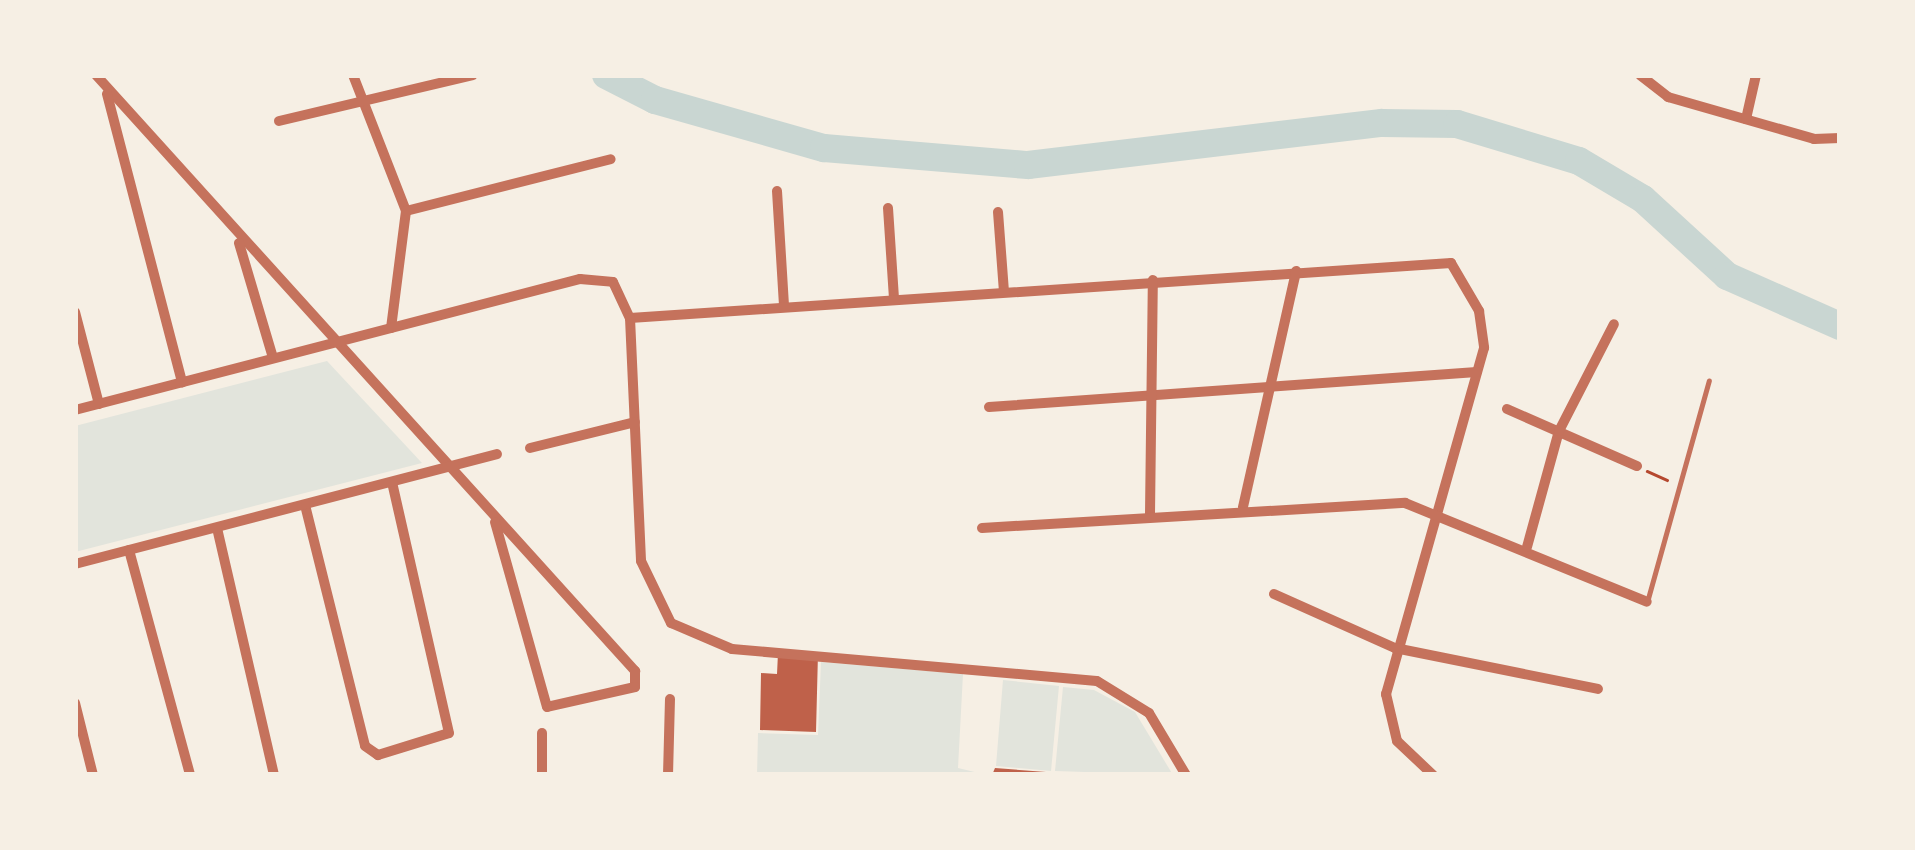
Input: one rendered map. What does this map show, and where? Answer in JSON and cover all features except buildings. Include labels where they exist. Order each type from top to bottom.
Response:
[{"type":"street","points":[[96,75],[638,679],[629,690],[547,707],[496,522]]},
{"type":"street","points":[[353,75],[406,212],[391,328]]},
{"type":"street","points":[[278,121],[365,106],[472,75]]},
{"type":"street","points":[[1640,75],[1668,97],[1840,138]]},
{"type":"street","points":[[1747,116],[1756,75]]},
{"type":"street","points":[[105,88],[182,382]]},
{"type":"street","points":[[406,212],[611,158]]},
{"type":"street","points":[[777,191],[784,307]]},
{"type":"street","points":[[888,208],[894,299]]},
{"type":"street","points":[[998,212],[1004,291]]},
{"type":"street","points":[[238,237],[273,358]]},
{"type":"street","points":[[630,318],[1450,262],[1484,330],[1477,372],[1395,648],[1391,728],[1432,775]]},
{"type":"street","points":[[1243,507],[1296,271]]},
{"type":"street","points":[[75,410],[598,277],[623,292],[630,318],[640,560],[672,623],[732,649],[1098,681],[1149,713],[1186,775]]},
{"type":"street","points":[[1150,514],[1153,280]]},
{"type":"street","points":[[75,312],[98,404]]},
{"type":"street","points":[[1526,547],[1559,431],[1614,324]]},
{"type":"street","points":[[989,407],[1477,372]]},
{"type":"street","points":[[1507,409],[1637,466]]},
{"type":"street","points":[[530,448],[635,422]]},
{"type":"street","points":[[75,564],[497,454]]},
{"type":"street","points":[[305,505],[369,753],[449,733],[392,483]]},
{"type":"street","points":[[982,528],[1243,507],[1405,503],[1526,547],[1648,602]]},
{"type":"street","points":[[217,528],[274,775]]},
{"type":"street","points":[[129,550],[190,775]]},
{"type":"street","points":[[1274,594],[1395,648],[1598,689]]},
{"type":"street","points":[[668,775],[670,699]]},
{"type":"street","points":[[75,703],[93,775]]},
{"type":"street","points":[[542,733],[542,775]]},
{"type":"lane","points":[[1648,602],[1708,380]]},
{"type":"path","points":[[1637,466],[1682,486]]},
{"type":"shaded area","points":[[327,361],[422,463],[75,552],[75,426]]},
{"type":"shaded area","points":[[821,662],[963,674],[958,768],[987,775],[757,775],[758,733],[818,735]]},
{"type":"shaded area","points":[[1003,680],[1059,686],[1051,771],[996,766]]},
{"type":"shaded area","points":[[1063,687],[1094,690],[1135,712],[1173,775],[1055,771]]},
{"type":"waterway","points":[[606,75],[655,100],[824,148],[1028,165],[1382,123],[1457,124],[1579,161],[1643,199],[1727,276],[1840,326]]}]
